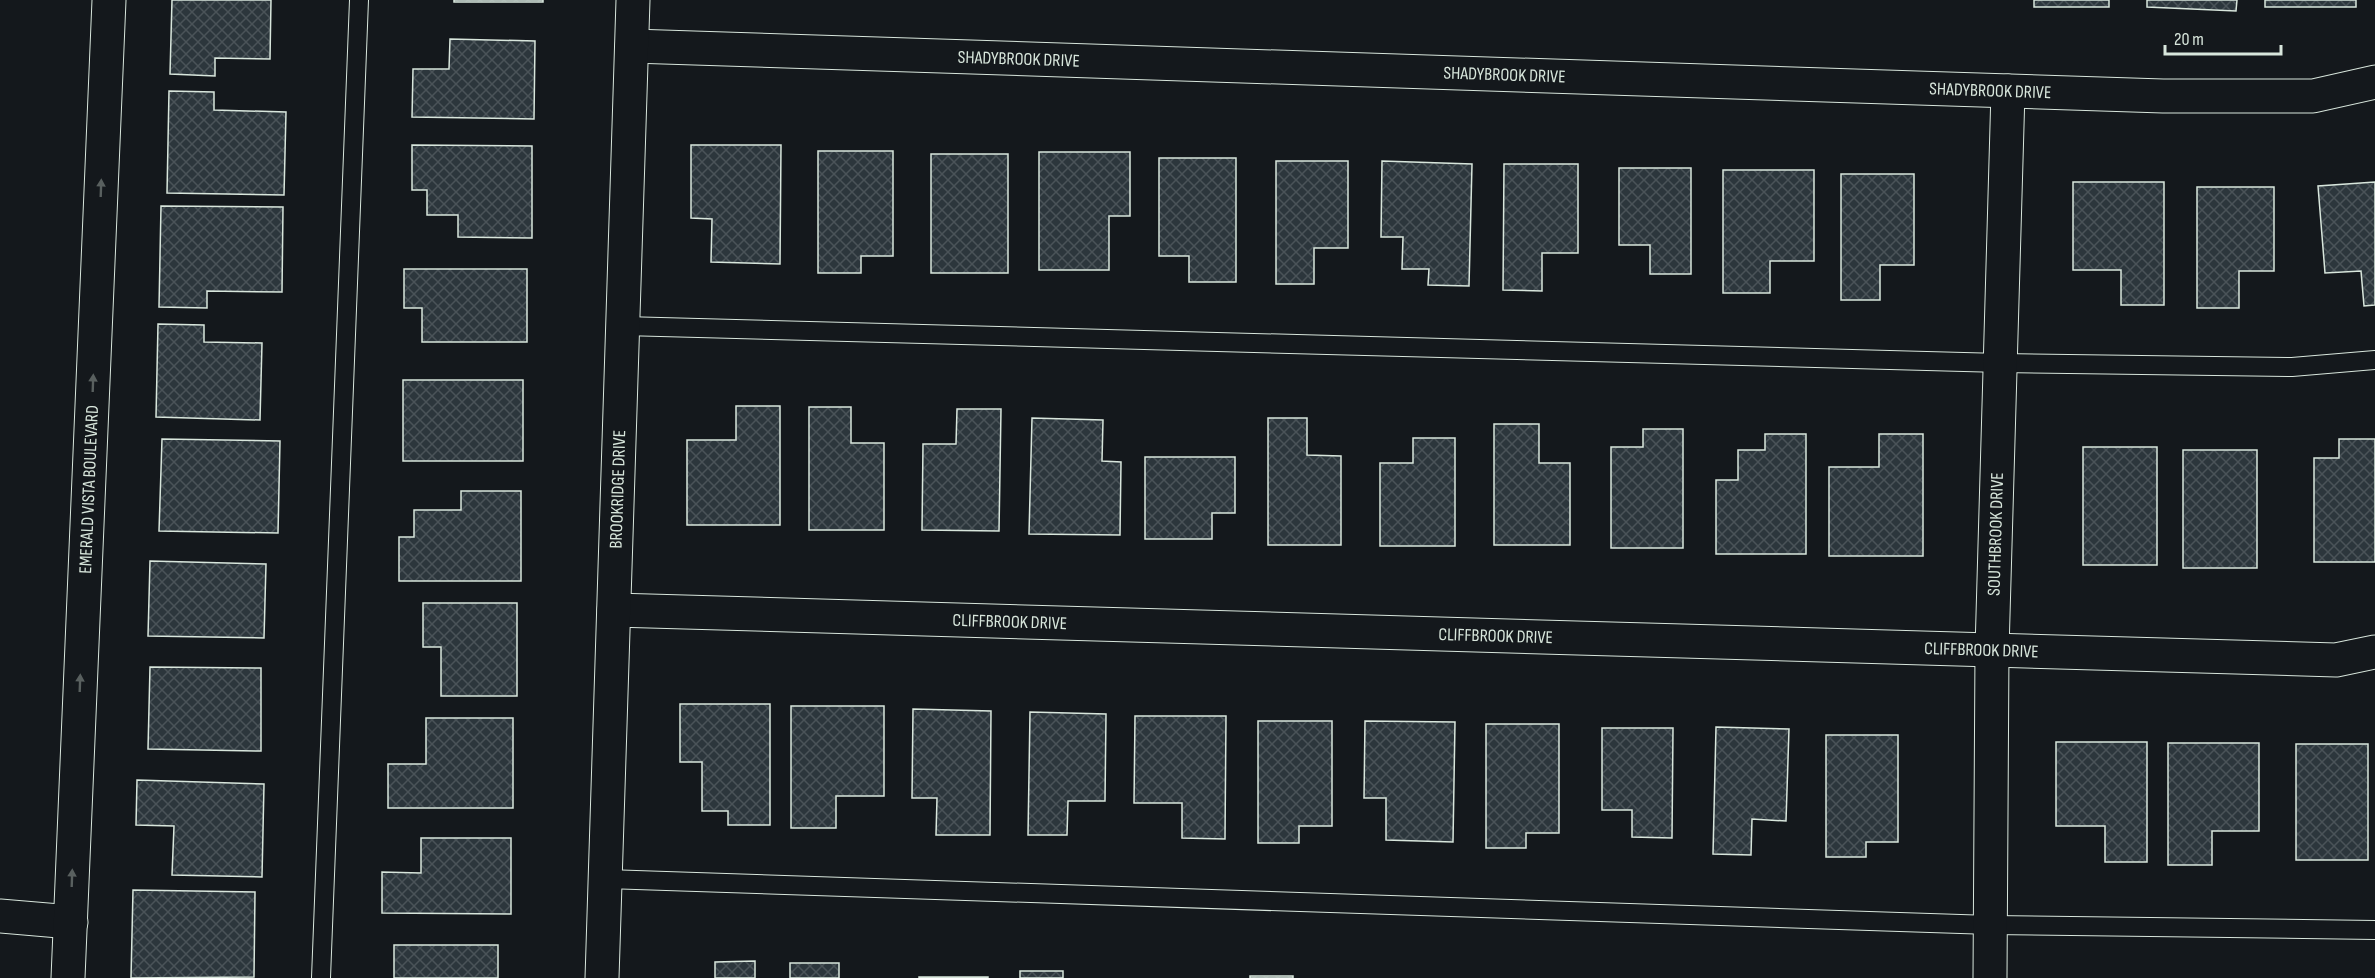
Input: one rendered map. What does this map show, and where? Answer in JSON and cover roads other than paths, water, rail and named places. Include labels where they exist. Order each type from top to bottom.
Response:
[{"type":"street","name":"EMERALD VISTA BOULEVARD","points":[[68,978],[109,0]]},
{"type":"street","name":"BROOKRIDGE DRIVE","points":[[602,978],[633,0]]},
{"type":"street","name":"SHADYBROOK DRIVE","points":[[632,46],[2163,96],[2313,96],[2375,82]]},
{"type":"street","name":"SOUTHBROOK DRIVE","points":[[1990,978],[1992,650],[2008,91]]},
{"type":"street","name":"CLIFFBROOK DRIVE","points":[[614,610],[2336,660],[2375,652]]},
{"type":"street","points":[[0,916],[70,921]]},
{"type":"lane","points":[[321,978],[359,0]]},
{"type":"lane","points":[[623,326],[2001,363],[2292,367],[2375,360]]},
{"type":"lane","points":[[606,879],[1991,925],[2375,930]]}]
